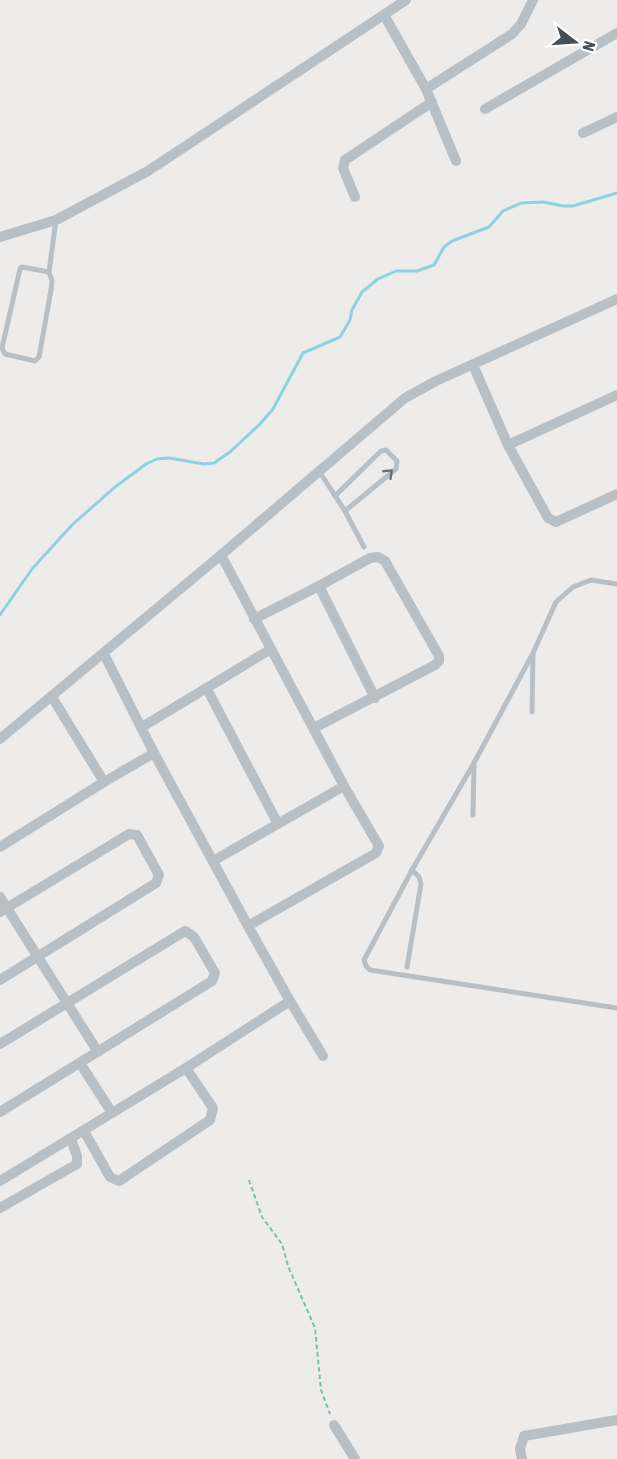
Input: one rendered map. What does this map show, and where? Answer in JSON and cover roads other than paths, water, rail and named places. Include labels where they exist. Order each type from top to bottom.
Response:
[{"type":"street","points":[[0,237],[56,220],[148,171],[406,0]]},
{"type":"street","points":[[426,89],[512,34],[521,24],[533,0]]},
{"type":"street","points":[[384,15],[426,89],[456,161]]},
{"type":"street","points":[[485,109],[617,33]]},
{"type":"street","points":[[355,197],[344,168],[345,160],[432,102]]},
{"type":"street","points":[[583,133],[617,117]]},
{"type":"street","points":[[0,739],[104,654],[405,398],[436,381],[617,299]]},
{"type":"street","points":[[473,365],[508,445],[552,522],[617,494]]},
{"type":"street","points":[[508,445],[617,395]]},
{"type":"street","points":[[221,555],[344,786],[379,846],[378,850],[248,926]]},
{"type":"street","points":[[254,619],[369,558],[378,557],[385,561],[439,656],[439,661],[435,665],[314,728]]},
{"type":"street","points":[[319,586],[375,698]]},
{"type":"street","points":[[142,727],[271,649]]},
{"type":"street","points":[[104,654],[154,753],[248,926],[323,1056]]},
{"type":"street","points":[[207,689],[278,824]]},
{"type":"street","points":[[52,697],[104,782]]},
{"type":"street","points":[[0,847],[154,753]]},
{"type":"street","points":[[213,861],[344,786]]},
{"type":"street","points":[[0,980],[156,883],[159,875],[137,835],[129,834],[3,910]]},
{"type":"street","points":[[0,897],[3,910],[68,1002],[98,1052]]},
{"type":"street","points":[[0,1044],[184,931],[194,937],[215,973],[212,981],[0,1112]]},
{"type":"street","points":[[0,1181],[186,1068],[290,1001]]},
{"type":"street","points":[[80,1063],[112,1113]]},
{"type":"street","points":[[84,1131],[110,1178],[119,1181],[210,1120],[213,1108],[186,1068]]},
{"type":"street","points":[[0,1208],[77,1164],[77,1156],[71,1139]]},
{"type":"street","points":[[522,1459],[520,1449],[524,1436],[617,1420]]},
{"type":"street","points":[[334,1425],[356,1459]]},
{"type":"lane","points":[[48,272],[22,267],[20,269],[2,348],[5,354],[38,360],[51,290],[52,280],[48,272],[56,220]]},
{"type":"lane","points":[[335,496],[381,451],[386,450],[397,461],[396,469],[345,511]]},
{"type":"lane","points":[[320,471],[364,547]]},
{"type":"lane","points":[[617,584],[591,580],[573,587],[556,602],[533,653],[364,960],[370,970],[617,1008]]},
{"type":"lane","points":[[532,712],[533,653]]},
{"type":"lane","points":[[473,815],[474,763]]},
{"type":"lane","points":[[407,967],[421,884],[419,876],[412,870]]},
{"type":"waterway","points":[[0,615],[32,569],[72,525],[115,487],[146,464],[157,459],[169,458],[204,464],[214,463],[230,452],[273,409],[303,353],[340,337],[362,292],[378,279],[396,271],[417,271],[434,265],[444,247],[452,241],[489,227],[503,211],[521,203],[543,202],[573,206],[617,193]]}]
